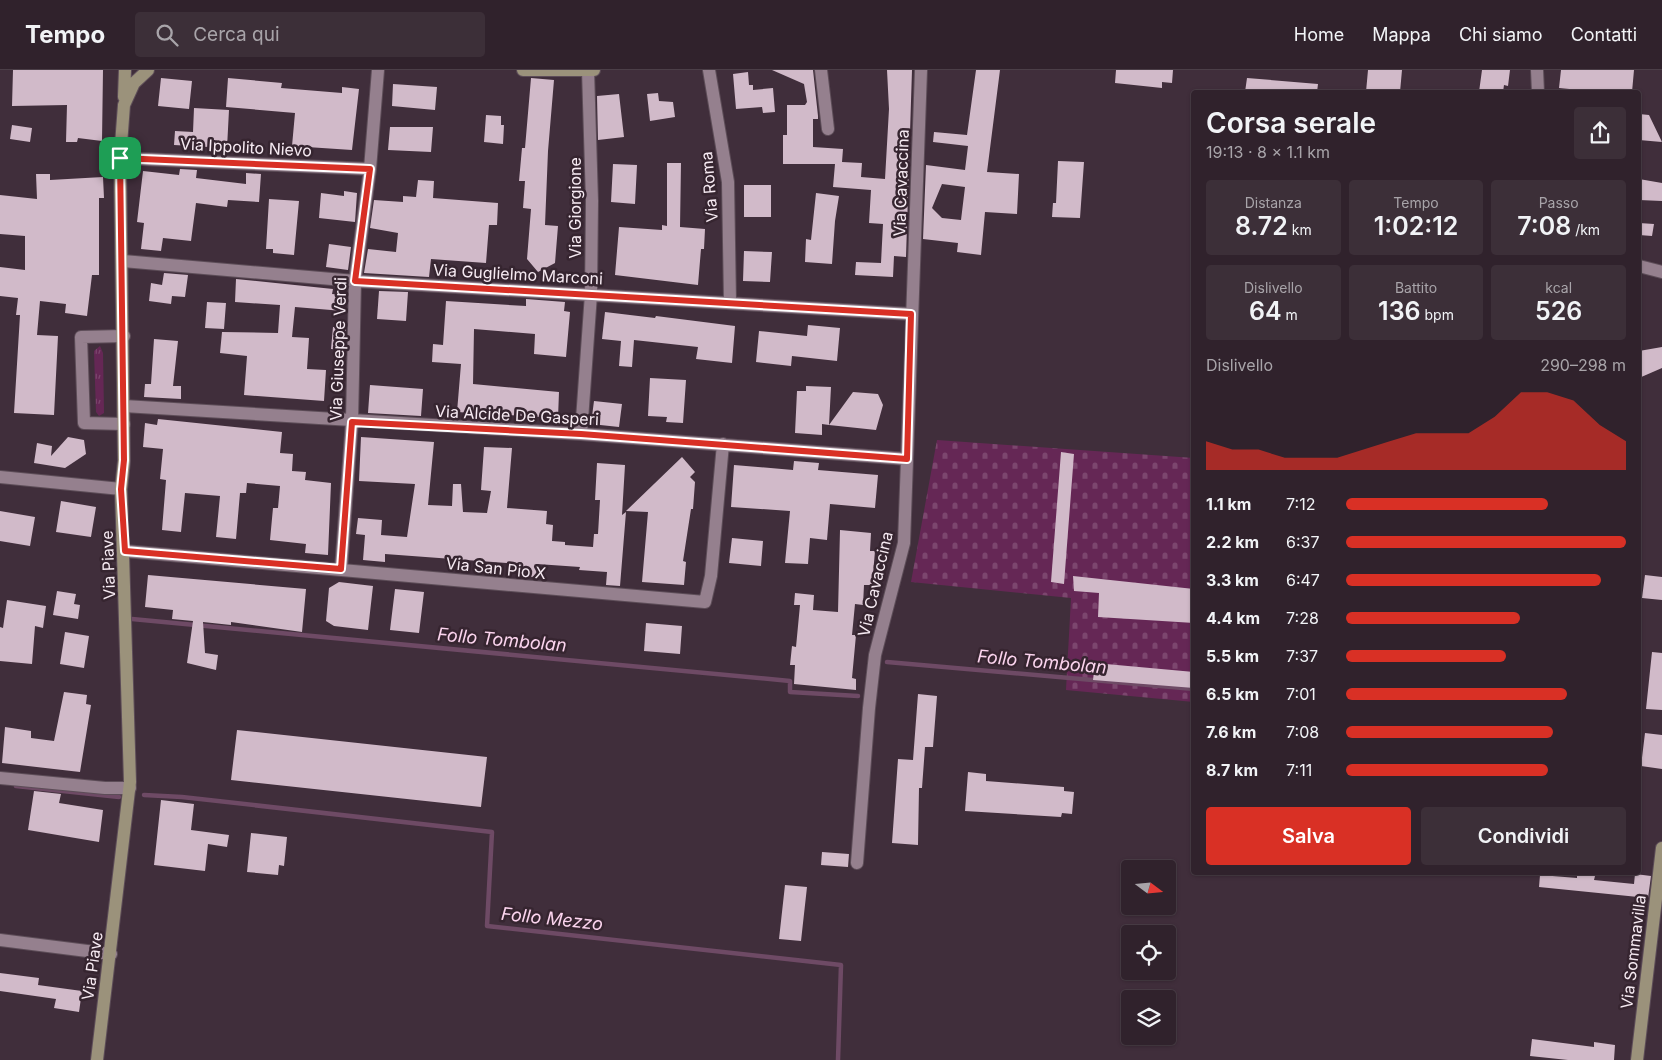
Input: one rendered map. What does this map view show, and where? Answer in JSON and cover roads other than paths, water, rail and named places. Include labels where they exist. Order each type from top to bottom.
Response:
[{"type":"main road","points":[[124,70],[124,105]]},
{"type":"main road","points":[[523,70],[594,70]]},
{"type":"main road","name":"Via Piave","points":[[96,1060],[111,954],[130,788],[125,551],[121,489],[124,474],[124,336],[120,158],[124,105],[134,83],[144,71]]},
{"type":"main road","name":"Via Sommavilla","points":[[1637,1060],[1662,848]]},
{"type":"street","name":"Via Giuseppe Verdi","points":[[341,569],[352,422],[355,281],[370,169],[378,70]]},
{"type":"street","name":"Via Giorgione","points":[[581,434],[591,294],[592,201],[588,70]]},
{"type":"street","name":"Via Roma","points":[[709,70],[728,182],[730,302]]},
{"type":"street","points":[[821,70],[828,129]]},
{"type":"street","name":"Via Cavaccina","points":[[857,863],[869,708],[876,655],[904,543],[921,70]]},
{"type":"street","points":[[1537,70],[1538,90]]},
{"type":"street","name":"Via Ippolito Nievo","points":[[120,158],[370,169]]},
{"type":"street","name":"Via Guglielmo Marconi","points":[[123,261],[355,281],[911,314]]},
{"type":"street","points":[[1641,267],[1662,272]]},
{"type":"street","points":[[124,336],[82,337],[84,423],[124,424]]},
{"type":"street","name":"Via Alcide De Gasperi","points":[[124,406],[352,422],[581,434],[907,459]]},
{"type":"street","name":"Via San Pio X","points":[[125,551],[705,602],[711,576],[723,444]]},
{"type":"street","points":[[0,477],[121,489]]},
{"type":"street","points":[[0,778],[105,788],[130,788]]},
{"type":"street","points":[[0,940],[111,954]]},
{"type":"waterway","name":"Follo Tombolan","points":[[132,619],[790,681],[790,692],[858,696]]},
{"type":"waterway","name":"Follo Tombolan","points":[[887,662],[1191,689]]},
{"type":"waterway","name":"Follo Mezzo","points":[[16,786],[119,797]]},
{"type":"waterway","name":"Follo Mezzo","points":[[144,795],[182,797],[492,832],[487,926],[841,965],[838,1060]]}]
